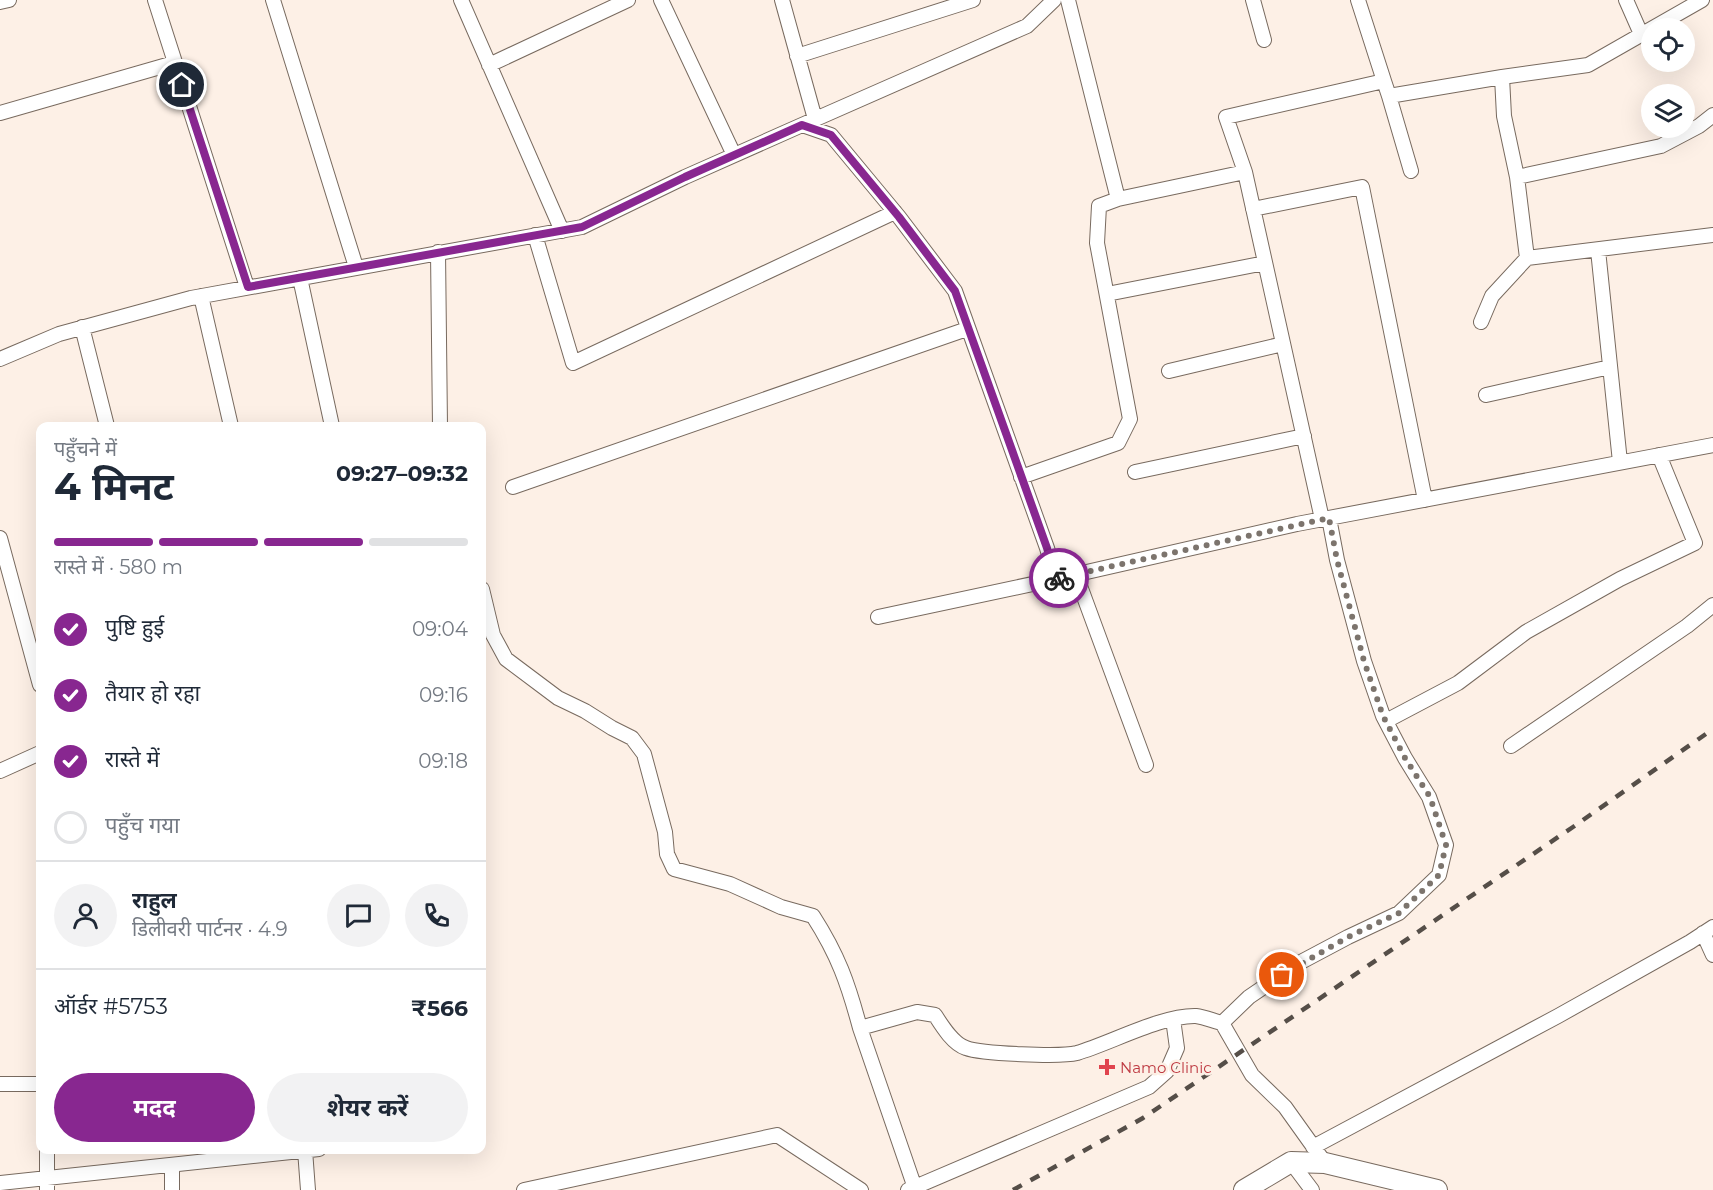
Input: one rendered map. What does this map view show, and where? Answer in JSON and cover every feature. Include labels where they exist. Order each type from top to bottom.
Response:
[{"type":"street","points":[[0,2],[9,0]]},
{"type":"street","points":[[155,0],[248,287]]},
{"type":"street","points":[[273,0],[356,267]]},
{"type":"street","points":[[461,0],[562,231]]},
{"type":"street","points":[[489,65],[628,0]]},
{"type":"street","points":[[662,0],[734,155]]},
{"type":"street","points":[[782,0],[797,56],[808,122]]},
{"type":"street","points":[[0,359],[59,334],[201,296],[582,227],[734,155],[1027,26],[1054,0]]},
{"type":"street","points":[[1068,0],[1118,199]]},
{"type":"street","points":[[1253,0],[1264,40]]},
{"type":"street","points":[[1358,0],[1411,171]]},
{"type":"street","points":[[1389,96],[1588,65],[1641,34],[1626,0]]},
{"type":"street","points":[[1670,18],[1702,0]]},
{"type":"street","points":[[797,56],[967,1]]},
{"type":"street","points":[[0,113],[174,63]]},
{"type":"street","points":[[1502,77],[1504,116],[1517,177],[1527,258]]},
{"type":"street","points":[[1222,1023],[1249,997],[1299,963],[1399,913],[1439,875],[1446,845],[1430,797],[1405,758],[1386,721],[1364,661],[1304,436],[1245,172],[1226,117],[1384,81]]},
{"type":"street","points":[[1517,177],[1661,146],[1713,116]]},
{"type":"street","points":[[808,122],[831,135],[895,212],[955,291],[1056,579]]},
{"type":"street","points":[[1021,477],[1118,443],[1130,419],[1097,243],[1099,206],[1118,199],[1245,172]]},
{"type":"street","points":[[1253,209],[1362,188],[1425,500]]},
{"type":"street","points":[[535,235],[573,363],[895,212]]},
{"type":"street","points":[[1481,322],[1492,296],[1527,258],[1713,236]]},
{"type":"street","points":[[1598,250],[1620,462]]},
{"type":"street","points":[[438,252],[440,422]]},
{"type":"street","points":[[1107,294],[1265,263]]},
{"type":"street","points":[[300,278],[331,422]]},
{"type":"street","points":[[201,296],[230,422]]},
{"type":"street","points":[[82,327],[106,422]]},
{"type":"street","points":[[513,487],[967,329]]},
{"type":"street","points":[[1169,371],[1283,344]]},
{"type":"street","points":[[1486,395],[1610,367]]},
{"type":"street","points":[[1135,472],[1304,436]]},
{"type":"street","points":[[878,617],[1325,519],[1713,445]]},
{"type":"street","points":[[1386,721],[1458,683],[1526,632],[1620,579],[1695,543],[1659,455]]},
{"type":"street","points":[[0,538],[4,566],[35,645]]},
{"type":"street","points":[[1076,575],[1146,765]]},
{"type":"street","points":[[1511,746],[1687,626],[1713,605]]},
{"type":"street","points":[[487,634],[506,659],[558,698],[632,738],[645,754],[665,832],[667,854],[674,869],[729,884],[781,906],[813,916],[841,965],[911,1189],[1149,1087],[1167,1071],[1177,1048],[1173,1019]]},
{"type":"street","points":[[0,771],[36,755]]},
{"type":"street","points":[[1244,1190],[1291,1162],[1319,1155],[1708,930],[1713,955]]},
{"type":"street","points":[[860,1028],[917,1012],[935,1015],[946,1031],[965,1048],[1025,1054],[1074,1054],[1173,1019],[1197,1016],[1222,1023],[1252,1075],[1285,1107],[1319,1155],[1437,1190]]},
{"type":"street","points":[[0,1084],[36,1084]]},
{"type":"street","points":[[524,1190],[777,1135],[861,1190]]},
{"type":"street","points":[[47,1154],[47,1184]]},
{"type":"street","points":[[0,1183],[47,1184],[172,1165],[193,1156],[233,1154]]},
{"type":"street","points":[[308,1190],[312,1154]]},
{"type":"street","points":[[1291,1162],[1312,1190]]},
{"type":"street","points":[[172,1165],[172,1190]]},
{"type":"railway","points":[[1013,1190],[1143,1118],[1573,827],[1713,729]]},
{"type":"way so far","points":[[1059,578],[1329,518],[1337,560],[1364,661],[1383,716],[1405,758],[1430,797],[1446,845],[1439,875],[1399,913],[1348,937],[1299,963],[1282,975]]},
{"type":"place","name":"Namo Clinic","points":[[1107,1067]]},
{"type":"route","points":[[182,85],[248,287],[582,227],[685,177],[802,125],[831,135],[899,217],[955,291],[1056,579],[1059,578]]}]
